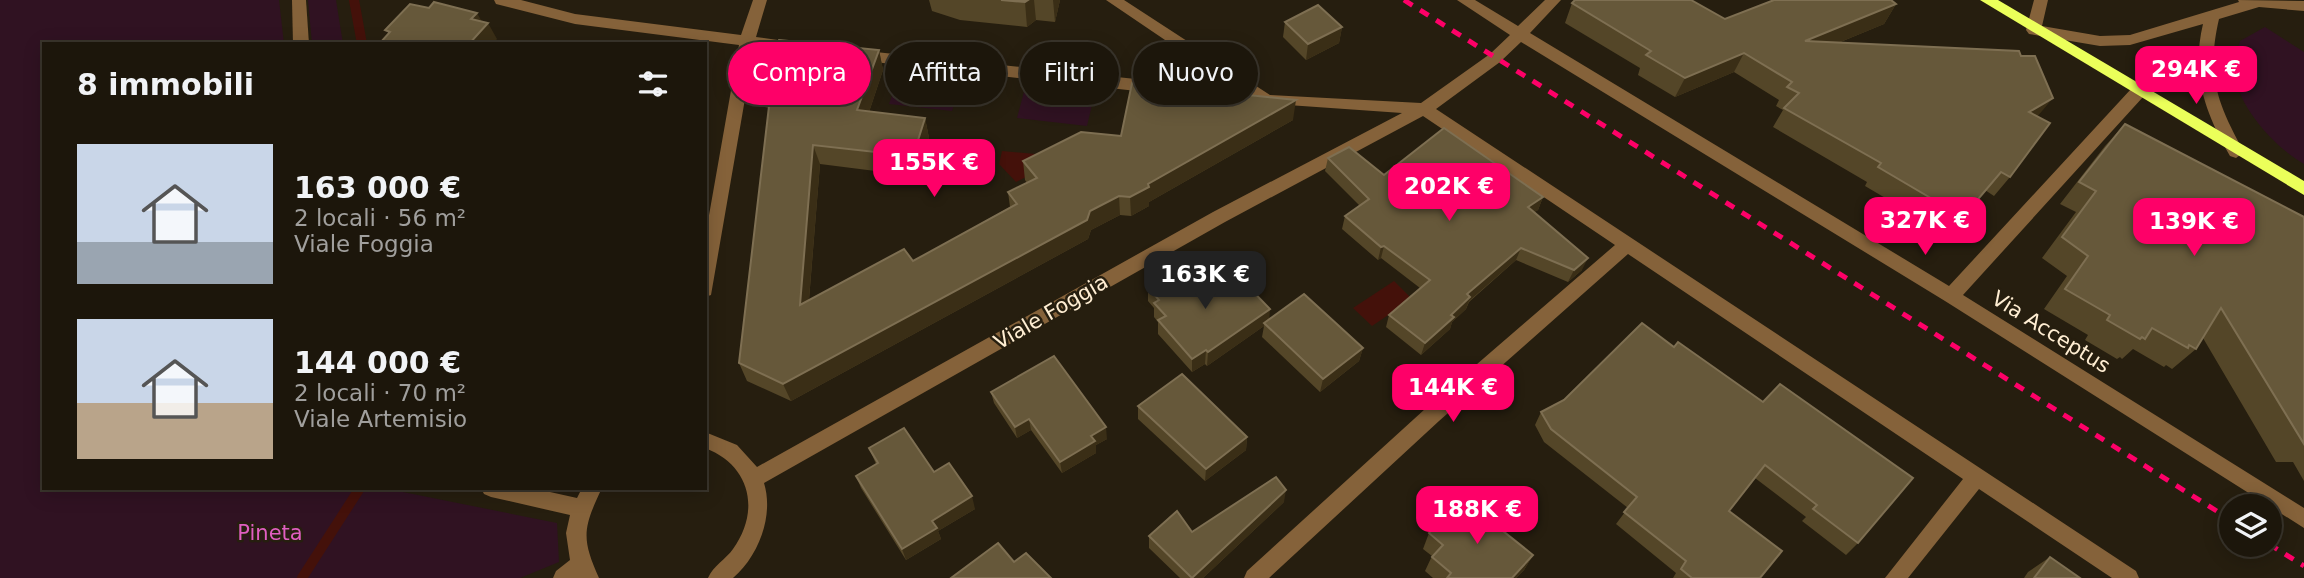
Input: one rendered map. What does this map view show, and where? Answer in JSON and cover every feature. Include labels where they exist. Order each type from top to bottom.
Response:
[{"type":"main road","points":[[1987,0],[2137,93],[2304,189]]},
{"type":"street","points":[[299,0],[301,42]]},
{"type":"street","points":[[502,0],[575,19],[828,51],[1133,84]]},
{"type":"street","points":[[707,278],[747,41],[760,0]]},
{"type":"street","points":[[1113,0],[1264,99]]},
{"type":"street","name":"Via Acceptus","points":[[1464,0],[1951,296],[2304,519]]},
{"type":"street","name":"Viale Foggia","points":[[754,478],[1219,217],[1424,109],[1495,58],[1555,0]]},
{"type":"street","points":[[2041,0],[2034,30],[2100,41],[2130,40],[2212,16],[2251,1],[2304,5]]},
{"type":"street","points":[[2212,16],[2203,50],[2206,87],[2215,117],[2236,152]]},
{"type":"street","points":[[1951,296],[2137,93]]},
{"type":"street","points":[[1258,98],[1424,109],[1978,475],[2129,578]]},
{"type":"street","points":[[1254,578],[1432,415],[1628,244]]},
{"type":"street","points":[[707,441],[725,447],[742,460],[754,478],[759,502],[755,527],[742,552],[718,578]]},
{"type":"street","points":[[1895,578],[1978,475]]},
{"type":"street","points":[[500,490],[581,508]]},
{"type":"street","points":[[563,578],[585,572],[575,547],[576,527],[581,508],[591,490]]},
{"type":"green space","name":"Pineta","points":[[0,0],[279,0],[284,42],[42,42],[42,490],[393,490],[557,523],[559,562],[520,578],[0,578]]},
{"type":"green space","points":[[308,0],[336,0],[343,42],[312,42]]},
{"type":"green space","points":[[2265,27],[2304,52],[2304,164],[2280,147],[2258,123],[2241,96],[2236,81],[2233,64],[2240,41]]},
{"type":"green space","points":[[898,105],[954,105],[952,111]]},
{"type":"green space","points":[[1020,105],[1092,105],[1087,126],[1017,118]]},
{"type":"shaded area","points":[[1002,151],[1047,155],[1044,168],[1016,182],[999,164]]},
{"type":"shaded area","points":[[1394,281],[1412,299],[1372,326],[1353,308]]},
{"type":"building","points":[[1575,0],[1691,0],[1725,19],[1774,0],[1891,0],[1896,4],[1805,41],[2019,51],[2021,56],[2035,56],[2053,98],[2029,112],[2050,123],[2010,177],[2001,172],[1963,217],[1878,167],[1881,163],[1784,108],[1799,93],[1787,87],[1792,82],[1744,53],[1685,78],[1646,55],[1651,51],[1572,3]]},
{"type":"building","points":[[434,2],[477,13],[471,19],[488,23],[471,42],[381,42],[390,32],[385,30],[410,4],[429,8]]},
{"type":"building","points":[[1318,5],[1342,27],[1308,44],[1285,22]]},
{"type":"building","points":[[871,49],[879,50],[871,72]]},
{"type":"building","points":[[1132,83],[1133,105],[1258,105],[1258,96],[1296,100],[1148,184],[1149,187],[1130,197],[1119,196],[1090,211],[1087,220],[783,384],[739,363],[769,105],[859,105],[857,110],[925,118],[914,153],[904,151],[902,155],[813,145],[800,305],[904,249],[913,261],[1017,204],[1008,192],[1037,178],[1023,161],[1081,132],[1121,136]]},
{"type":"building","points":[[2125,124],[2304,217],[2304,444],[2221,308],[2196,349],[2189,345],[2188,348],[2152,328],[2145,339],[2140,339],[2107,320],[2110,315],[2065,289],[2088,256],[2062,237],[2096,191],[2079,182]]},
{"type":"building","points":[[1444,128],[1543,197],[1528,207],[1588,258],[1574,270],[1521,248],[1467,294],[1470,297],[1451,315],[1454,317],[1425,343],[1389,315],[1430,280],[1384,246],[1381,247],[1345,216],[1369,199],[1328,158],[1349,147],[1384,175]]},
{"type":"building","points":[[1173,272],[1185,285],[1203,274],[1220,293],[1241,279],[1270,309],[1208,352],[1206,350],[1192,359],[1158,320],[1166,316],[1154,303],[1159,300],[1148,287]]},
{"type":"building","points":[[1304,294],[1363,348],[1323,379],[1264,323]]},
{"type":"building","points":[[1642,323],[1674,347],[1678,342],[1763,402],[1780,384],[1913,478],[1858,543],[1813,509],[1817,505],[1765,465],[1729,511],[1782,551],[1760,578],[1692,578],[1681,569],[1686,561],[1624,512],[1637,497],[1551,429],[1541,412],[1564,400]]},
{"type":"building","points":[[1054,356],[1106,427],[1091,436],[1095,441],[1060,462],[1029,419],[1015,427],[991,392]]},
{"type":"building","points":[[1182,374],[1247,437],[1206,469],[1138,406]]},
{"type":"building","points":[[904,428],[934,472],[949,463],[972,496],[932,521],[937,528],[902,549],[856,476],[878,463],[869,448]]},
{"type":"building","points":[[1276,477],[1286,490],[1192,578],[1149,536],[1177,511],[1192,532]]},
{"type":"building","points":[[1463,499],[1533,555],[1512,578],[1447,578],[1451,573],[1432,557],[1443,545],[1429,533]]},
{"type":"building","points":[[998,543],[1014,562],[1026,553],[1051,578],[951,578]]},
{"type":"building","points":[[2050,557],[2080,578],[2034,578]]},
{"type":"waterway","points":[[354,0],[362,42]]},
{"type":"waterway","points":[[302,578],[359,490]]},
{"type":"railway","points":[[1404,0],[2219,512]]},
{"type":"railway","points":[[2282,552],[2304,566]]}]
